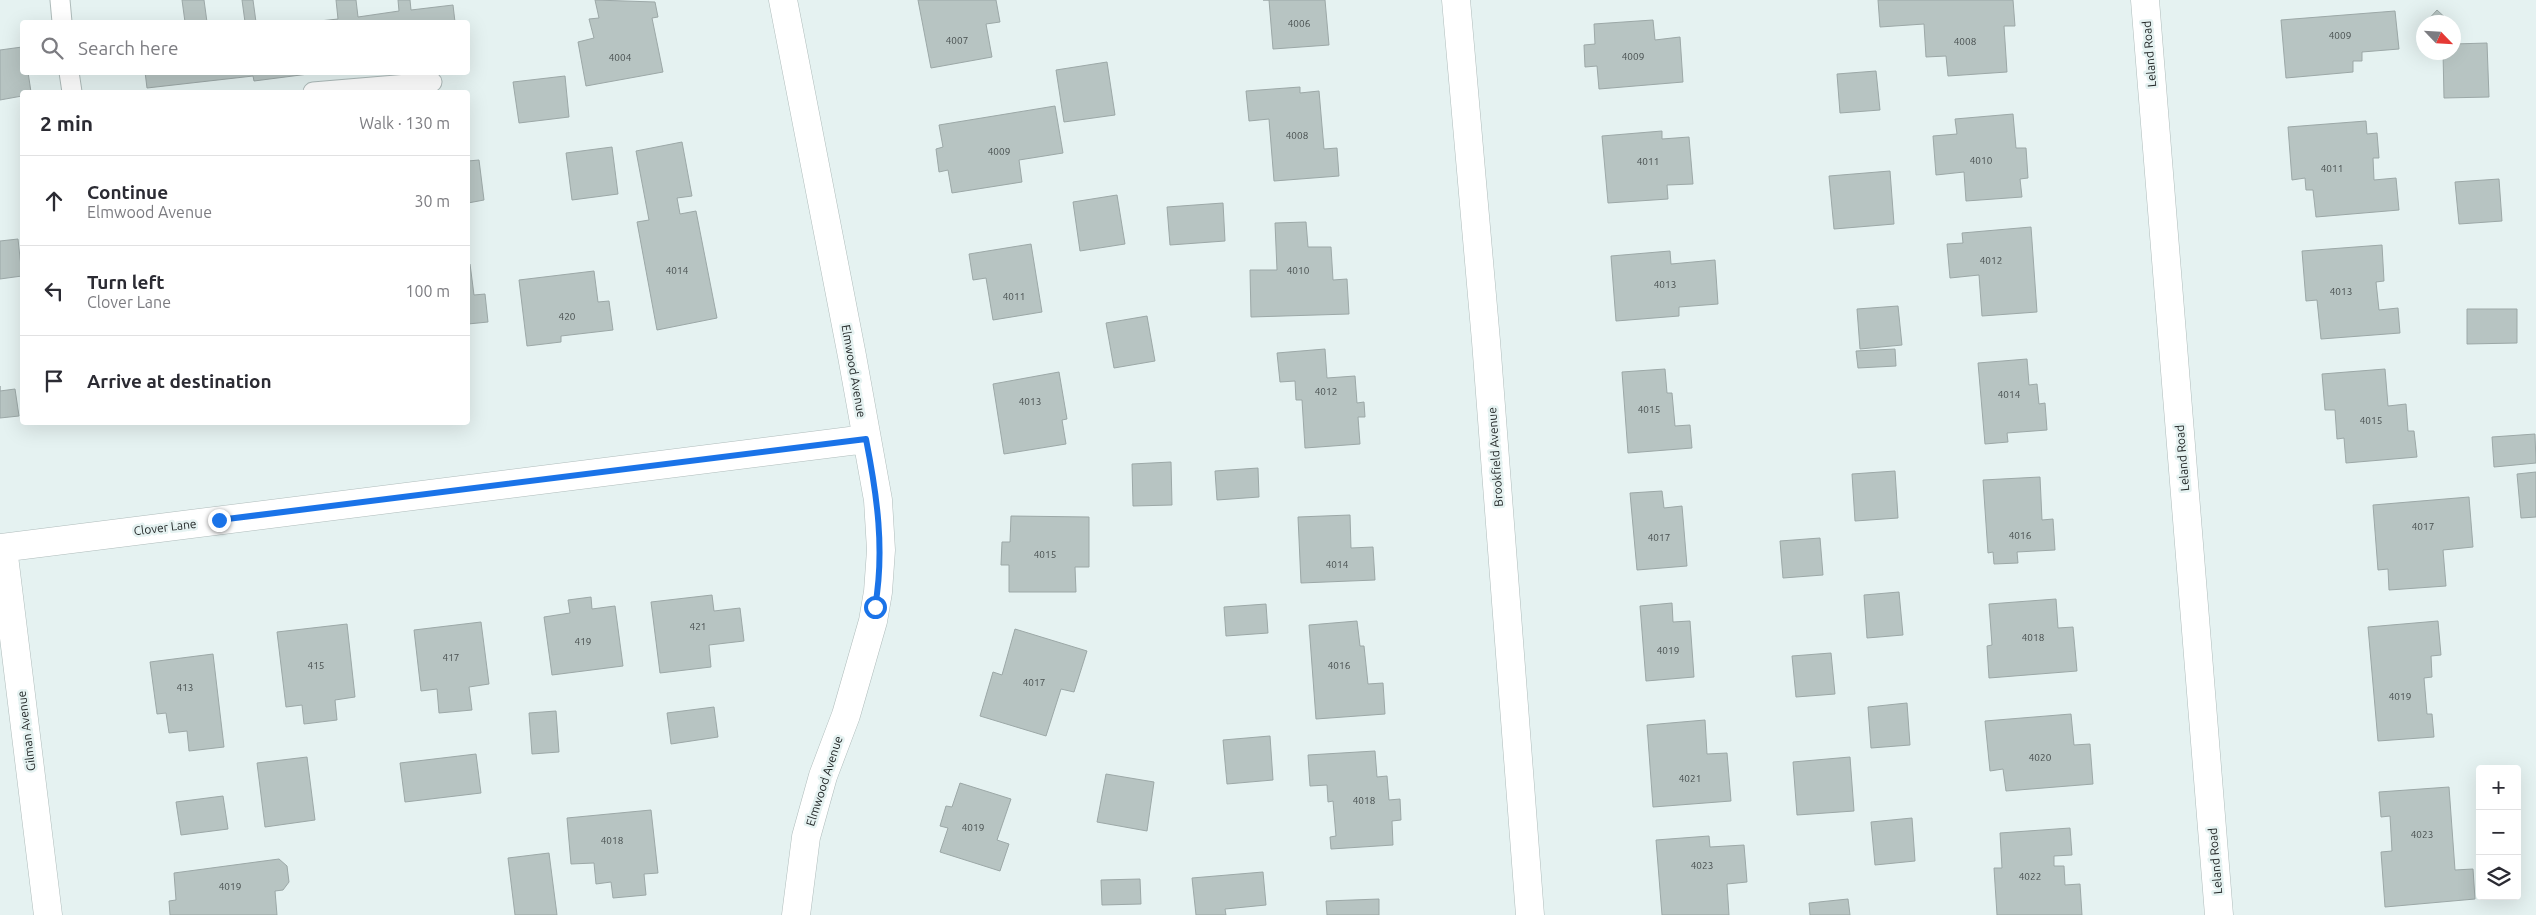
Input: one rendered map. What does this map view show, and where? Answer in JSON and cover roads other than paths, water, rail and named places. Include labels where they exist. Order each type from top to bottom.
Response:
[{"type":"street","name":"Elmwood Avenue","points":[[783,0],[878,500],[880,550],[878,592],[873,621],[846,715],[823,776],[806,837],[796,915]]},
{"type":"street","name":"Brookfield Avenue","points":[[1456,0],[1486,341],[1530,915]]},
{"type":"street","name":"Leland Road","points":[[2145,0],[2219,915]]},
{"type":"street","name":"Clover Lane","points":[[2,548],[866,439]]},
{"type":"street","name":"Gilman Avenue","points":[[2,548],[48,915]]},
{"type":"lane","points":[[60,0],[62,20]]},
{"type":"lane","points":[[69,75],[72,90]]},
{"type":"lane","points":[[337,90],[432,82]]}]
